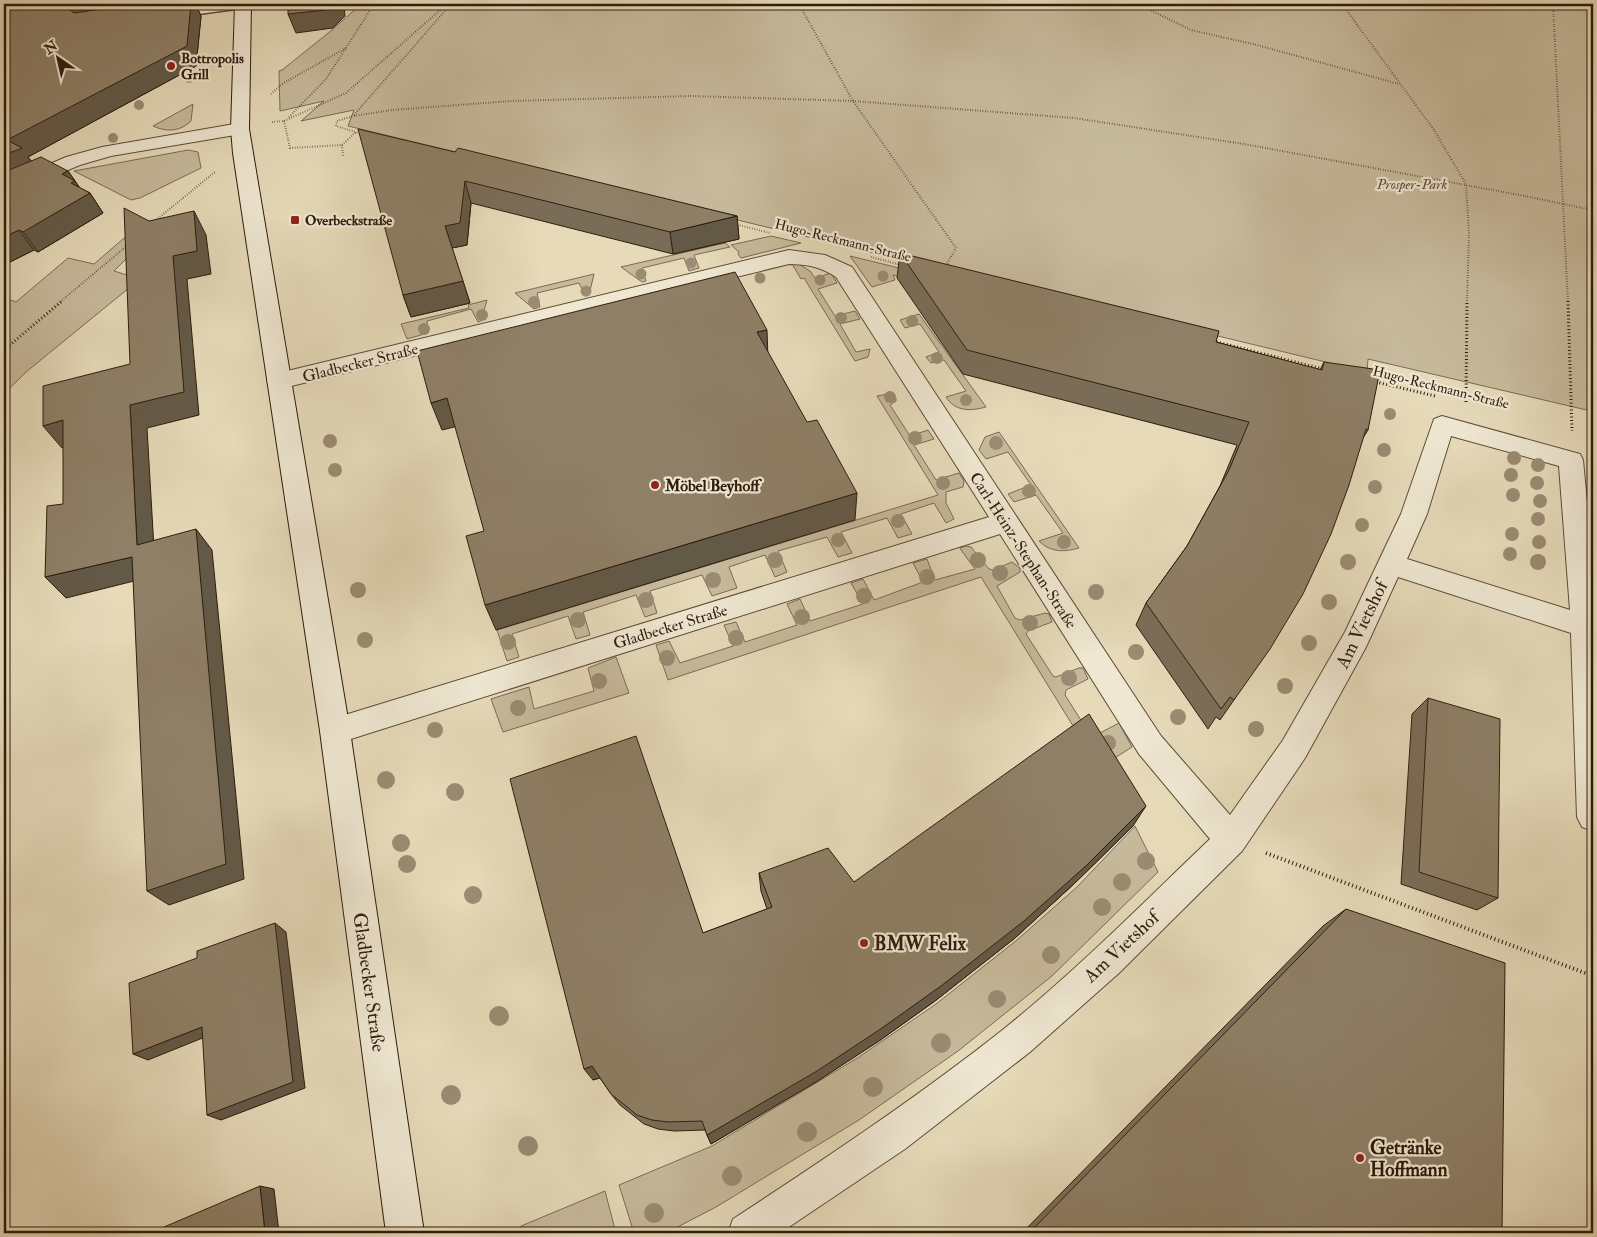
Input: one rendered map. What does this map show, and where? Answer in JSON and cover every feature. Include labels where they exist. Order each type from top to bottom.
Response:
[{"type":"street","name":"Gladbecker Straße","points":[[243,4],[240,129],[242,153],[334,731],[405,1233]]},
{"type":"street","points":[[4,191],[73,161],[109,151],[240,129]]},
{"type":"street","name":"Gladbecker Straße","points":[[279,381],[789,256],[804,256],[820,260]]},
{"type":"street","name":"Carl-Heinz-Stephan-Straße","points":[[820,260],[844,272],[1150,745],[1231,840]]},
{"type":"street","name":"Am Vietshof","points":[[747,1233],[892,1136],[1018,1040],[1107,961],[1231,840],[1294,749],[1356,639],[1414,514],[1442,425],[1571,460],[1585,626],[1593,817]]},
{"type":"street","name":"Gladbecker Straße","points":[[334,731],[1006,522]]},
{"type":"street","name":"Am Vietshof","points":[[1390,564],[1585,626]]},
{"type":"lane","points":[[159,16],[243,4]]},
{"type":"path","points":[[284,121],[306,104],[315,94],[347,48],[374,4]]},
{"type":"path","points":[[354,116],[449,4]]},
{"type":"path","points":[[271,114],[272,124],[284,121],[332,101],[346,93],[449,4]]},
{"type":"path","points":[[799,4],[853,101],[956,248],[942,275]]},
{"type":"path","points":[[1138,4],[1191,30],[1257,45],[1400,84]]},
{"type":"path","points":[[1342,4],[1450,154],[1466,184],[1470,233],[1466,330],[1466,404]]},
{"type":"path","points":[[1553,4],[1566,227],[1572,430]]},
{"type":"path","points":[[270,95],[282,84],[347,48]]},
{"type":"path","points":[[366,135],[336,126],[337,121],[354,116],[392,110],[511,101],[690,96],[853,101],[1074,118],[1244,144],[1466,184],[1593,210]]},
{"type":"path","points":[[284,121],[290,148],[342,145],[356,132]]},
{"type":"path","points":[[342,145],[343,156]]},
{"type":"path","points":[[156,221],[213,173],[242,153]]},
{"type":"path","name":"Hugo-Reckmann-Straße","points":[[733,224],[772,233]]},
{"type":"path","points":[[4,350],[134,239]]},
{"type":"path","name":"Hugo-Reckmann-Straße","points":[[867,256],[904,266]]},
{"type":"path","points":[[1211,341],[1327,370]]},
{"type":"path","name":"Hugo-Reckmann-Straße","points":[[1375,381],[1438,397]]},
{"type":"path","points":[[1231,840],[1593,976]]},
{"type":"green space","name":"Prosper-Park","points":[[361,4],[1593,4],[1593,421],[1591,411],[1368,359],[1367,372],[348,126],[354,110],[301,121],[324,101],[280,111],[279,71],[332,30]]},
{"type":"green space","points":[[193,104],[191,121],[187,125],[173,130],[153,126]]},
{"type":"green space","points":[[188,150],[198,152],[201,168],[140,198],[131,200],[74,171]]},
{"type":"green space","points":[[137,227],[154,231],[114,271],[140,279],[26,372],[4,394],[4,305],[11,300],[16,302],[68,258],[94,264]]},
{"type":"green space","points":[[771,236],[801,243],[741,258],[738,254],[739,252],[731,245]]},
{"type":"green space","points":[[725,243],[730,247],[694,255],[699,268],[689,271],[684,258],[642,268],[646,281],[642,282],[621,267]]},
{"type":"green space","points":[[850,256],[1211,344],[1209,352],[893,275],[895,280],[872,287]]},
{"type":"green space","points":[[797,263],[810,271],[815,278],[831,273],[837,283],[818,289],[835,316],[855,311],[860,319],[840,324],[856,352],[870,349],[868,357],[855,361],[804,278],[801,279],[792,264]]},
{"type":"green space","points":[[594,274],[589,295],[585,296],[579,283],[537,293],[540,307],[534,309],[515,293]]},
{"type":"green space","points":[[487,300],[481,321],[478,322],[471,309],[427,321],[428,333],[407,339],[401,324],[469,308],[468,305]]},
{"type":"green space","points":[[919,314],[986,407],[975,409],[959,408],[946,397],[966,391],[944,360],[931,363],[926,357],[939,352],[920,324],[905,328],[900,320]]},
{"type":"green space","points":[[889,394],[896,398],[896,401],[890,405],[910,436],[928,430],[934,439],[914,445],[936,480],[959,473],[964,481],[963,487],[946,492],[946,503],[954,519],[946,523],[934,503],[901,514],[912,534],[898,538],[887,518],[841,532],[852,553],[838,557],[827,537],[778,551],[787,572],[775,577],[765,555],[729,567],[737,588],[712,596],[702,575],[650,591],[657,613],[645,617],[636,595],[583,612],[590,635],[576,639],[568,616],[512,634],[519,657],[507,661],[497,630],[938,495],[877,396]]},
{"type":"green space","points":[[999,432],[1079,548],[1053,550],[1039,541],[1063,533],[1036,495],[1014,502],[1008,494],[1031,485],[1008,452],[986,459],[979,450],[985,437]]},
{"type":"green space","points":[[971,547],[989,569],[993,570],[1012,562],[1020,568],[1020,572],[997,586],[1015,618],[1020,620],[1045,613],[1049,614],[1052,622],[1028,631],[1026,634],[1053,676],[1056,677],[1083,668],[1088,679],[1066,690],[1065,695],[1089,733],[1096,735],[1119,723],[1132,747],[1099,768],[981,577],[668,680],[656,645],[669,641],[680,663],[733,646],[724,625],[736,622],[745,642],[797,625],[787,604],[800,599],[810,621],[863,604],[851,583],[863,579],[874,600],[923,582],[913,563],[927,559],[935,580],[975,569],[960,548]]},
{"type":"green space","points":[[616,657],[629,693],[503,732],[491,699],[529,687],[534,709],[594,691],[588,668]]},
{"type":"green space","points":[[1135,826],[1158,872],[1052,976],[958,1051],[859,1120],[716,1207],[666,1233],[634,1233],[619,1185],[712,1146],[859,1057],[936,1004],[1017,940],[1077,887]]},
{"type":"green space","points":[[605,1191],[616,1233],[523,1233],[521,1226]]},
{"type":"building","points":[[4,4],[69,4],[65,6],[74,13],[138,4],[191,4],[187,46],[7,140],[22,148],[4,155]]},
{"type":"building","points":[[288,4],[332,4],[326,10],[288,14]]},
{"type":"building","points":[[358,129],[455,152],[458,148],[737,216],[670,232],[465,181],[460,223],[445,226],[463,281],[403,295]]},
{"type":"building","points":[[41,157],[68,171],[62,174],[75,181],[71,183],[90,193],[23,232],[19,230],[4,237],[4,172]]},
{"type":"building","points":[[124,208],[149,221],[194,211],[197,251],[173,256],[184,392],[130,405],[137,545],[196,529],[226,864],[147,891],[132,557],[45,577],[47,506],[63,504],[63,420],[43,426],[43,386],[130,364]]},
{"type":"building","points":[[900,253],[1219,331],[1216,342],[1322,370],[1324,362],[1380,370],[1368,430],[1366,429],[1349,485],[1331,534],[1303,594],[1270,649],[1234,700],[1230,697],[1221,709],[1146,603],[1187,546],[1229,470],[1249,422],[967,350]]},
{"type":"building","name":"Möbel Beyhoff","points":[[735,272],[767,330],[757,332],[807,422],[817,420],[857,493],[485,605],[466,536],[484,531],[447,398],[431,403],[417,351]]},
{"type":"building","points":[[1428,698],[1500,719],[1498,898],[1419,872]]},
{"type":"building","name":"BMW Felix","points":[[1089,714],[1146,806],[1087,865],[1024,921],[941,986],[882,1028],[817,1071],[707,1135],[702,1121],[668,1122],[652,1120],[637,1115],[611,1094],[592,1066],[584,1069],[510,779],[636,736],[703,933],[772,907],[759,873],[828,848],[854,882]]},
{"type":"building","points":[[1346,909],[1505,963],[1502,1233],[1043,1233],[1033,1229]]},
{"type":"building","points":[[275,923],[293,1082],[207,1115],[202,1027],[133,1054],[129,983],[197,958],[197,951]]},
{"type":"building","points":[[260,1186],[265,1233],[150,1233]]},
{"type":"place","name":"Bottropolis Grill","points":[[171,66]]},
{"type":"place","name":"Overbeckstraße","points":[[295,220]]},
{"type":"place","name":"Möbel Beyhoff","points":[[655,485]]},
{"type":"place","name":"BMW Felix","points":[[864,943]]},
{"type":"place","name":"Getränke Hoffmann","points":[[1360,1158]]}]
